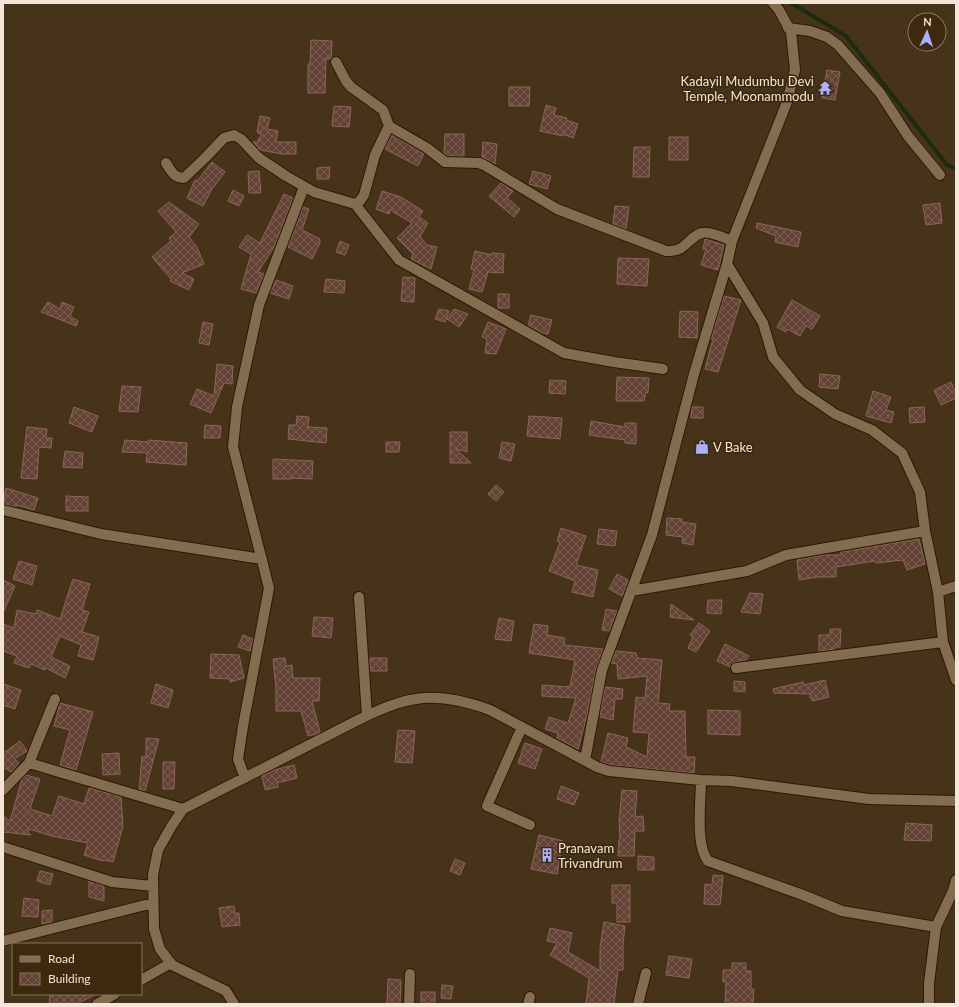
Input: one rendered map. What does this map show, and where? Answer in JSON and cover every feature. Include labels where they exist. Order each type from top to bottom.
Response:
[{"type":"street","points":[[585,760],[602,670],[652,535],[694,374],[727,264],[732,241],[787,102],[795,70],[791,32],[779,10],[773,3]]},
{"type":"street","points":[[788,28],[810,31],[827,37],[838,46],[880,93],[908,136],[940,175]]},
{"type":"street","points":[[336,62],[346,82],[351,88],[383,110],[389,126],[427,148],[445,162],[480,163],[557,209],[666,251],[674,251],[682,248],[689,241],[702,233],[732,241]]},
{"type":"street","points":[[354,204],[360,201],[364,196],[375,155],[389,126]]},
{"type":"street","points":[[166,163],[172,174],[179,178],[184,178],[224,138],[234,135],[241,139],[259,158],[304,187],[314,192],[354,204],[399,260],[564,353],[663,369]]},
{"type":"street","points":[[245,778],[238,759],[270,588],[233,447],[237,407],[259,305],[304,187]]},
{"type":"street","points":[[727,264],[763,324],[773,357],[800,390],[835,414],[872,430],[902,453],[920,492],[925,531],[938,592],[943,642],[956,680]]},
{"type":"street","points":[[3,510],[101,534],[262,559]]},
{"type":"street","points":[[631,591],[747,571],[786,555],[925,531]]},
{"type":"street","points":[[938,592],[956,586]]},
{"type":"street","points":[[359,597],[367,716]]},
{"type":"street","points":[[736,668],[943,642]]},
{"type":"street","points":[[234,1004],[226,991],[172,966],[160,949],[154,929],[153,875],[158,850],[171,827],[183,809],[367,716],[406,700],[418,698],[444,699],[476,705],[490,710],[602,769],[609,771],[701,780],[731,781],[868,799],[956,801]]},
{"type":"street","points":[[5,783],[29,763],[55,699]]},
{"type":"street","points":[[522,727],[487,806],[530,825]]},
{"type":"street","points":[[29,763],[183,809]]},
{"type":"street","points":[[701,780],[700,835],[705,856],[708,861],[803,895],[842,911],[936,927]]},
{"type":"street","points":[[3,847],[112,882],[153,886]]},
{"type":"street","points":[[929,1004],[929,983],[936,927],[953,892],[956,880]]},
{"type":"street","points":[[3,941],[153,903]]},
{"type":"street","points":[[142,979],[171,964]]},
{"type":"street","points":[[638,1004],[646,973]]},
{"type":"street","points":[[409,1004],[410,974]]},
{"type":"street","points":[[97,1004],[113,995]]},
{"type":"building","points":[[311,40],[332,41],[331,58],[326,59],[325,93],[308,93],[308,64],[310,64]]},
{"type":"building","points":[[827,70],[840,72],[835,100],[822,98]]},
{"type":"building","points":[[509,87],[530,87],[529,106],[509,106]]},
{"type":"building","points":[[546,105],[556,108],[554,115],[567,118],[566,120],[578,124],[573,138],[563,134],[563,136],[540,131]]},
{"type":"building","points":[[334,106],[351,107],[349,127],[332,126]]},
{"type":"building","points":[[260,116],[270,118],[267,129],[278,131],[276,142],[296,142],[296,154],[282,154],[260,150],[253,142],[257,142],[261,135],[257,132]]},
{"type":"building","points":[[445,134],[464,134],[464,156],[447,156],[444,153]]},
{"type":"building","points":[[392,135],[424,154],[418,166],[385,149]]},
{"type":"building","points":[[669,137],[688,137],[688,160],[669,160]]},
{"type":"building","points":[[483,142],[497,144],[495,164],[482,157]]},
{"type":"building","points":[[634,147],[650,147],[649,177],[633,177]]},
{"type":"building","points":[[212,162],[225,172],[212,189],[203,206],[187,198],[195,180],[197,181]]},
{"type":"building","points":[[330,167],[329,179],[317,179],[317,168]]},
{"type":"building","points":[[259,171],[261,193],[249,193],[248,172]]},
{"type":"building","points":[[533,171],[551,176],[547,189],[529,184]]},
{"type":"building","points":[[501,183],[513,191],[507,198],[520,209],[514,217],[489,196]]},
{"type":"building","points":[[233,190],[244,196],[239,206],[228,201]]},
{"type":"building","points":[[382,191],[401,197],[423,211],[419,217],[428,223],[420,237],[427,245],[437,247],[431,269],[411,259],[413,254],[397,238],[412,223],[390,210],[389,214],[376,209]]},
{"type":"building","points":[[284,194],[293,198],[274,247],[258,272],[264,274],[256,293],[241,289],[251,254],[239,247],[247,235],[260,243]]},
{"type":"building","points":[[169,202],[199,224],[189,237],[197,247],[204,264],[182,273],[194,279],[189,290],[170,281],[171,279],[152,257],[171,241],[169,238],[176,232],[158,211]]},
{"type":"building","points":[[940,203],[942,223],[926,225],[923,205]]},
{"type":"building","points":[[615,206],[629,207],[626,229],[613,224]]},
{"type":"building","points":[[303,207],[309,209],[302,230],[320,239],[320,243],[312,259],[288,247]]},
{"type":"building","points":[[757,223],[801,232],[798,247],[775,242],[776,236],[756,228]]},
{"type":"building","points":[[705,239],[724,245],[718,270],[701,265],[706,249],[703,249]]},
{"type":"building","points":[[340,241],[349,245],[345,255],[336,252]]},
{"type":"building","points":[[475,251],[492,255],[492,253],[504,254],[503,273],[488,272],[482,292],[469,289],[474,270],[471,269]]},
{"type":"building","points":[[618,258],[649,259],[647,286],[617,284]]},
{"type":"building","points":[[403,277],[415,278],[414,302],[401,301]]},
{"type":"building","points":[[326,279],[345,281],[344,293],[324,292]]},
{"type":"building","points":[[276,280],[293,286],[289,299],[270,293]]},
{"type":"building","points":[[498,294],[509,294],[509,308],[498,308]]},
{"type":"building","points":[[724,296],[741,300],[718,372],[705,369],[713,339],[711,339]]},
{"type":"building","points":[[792,300],[820,316],[812,329],[806,326],[800,336],[787,329],[786,332],[777,327]]},
{"type":"building","points":[[48,302],[60,309],[62,302],[74,307],[70,316],[78,321],[76,326],[41,312]]},
{"type":"building","points":[[439,309],[449,311],[445,322],[435,319]]},
{"type":"building","points":[[454,309],[468,314],[459,327],[447,319]]},
{"type":"building","points":[[680,311],[698,312],[697,338],[679,337]]},
{"type":"building","points":[[531,315],[552,320],[548,334],[542,333],[528,325]]},
{"type":"building","points":[[203,322],[213,324],[209,345],[199,343]]},
{"type":"building","points":[[488,322],[506,329],[496,354],[485,353],[487,339],[482,337]]},
{"type":"building","points":[[217,364],[233,366],[232,384],[224,383],[211,413],[190,404],[197,389],[214,396]]},
{"type":"building","points":[[820,374],[840,376],[838,389],[819,387]]},
{"type":"building","points":[[617,377],[649,378],[648,393],[646,392],[644,401],[616,401]]},
{"type":"building","points":[[550,380],[566,381],[565,394],[549,393]]},
{"type":"building","points":[[951,382],[956,393],[956,398],[941,405],[934,390]]},
{"type":"building","points":[[122,386],[141,387],[138,412],[119,411]]},
{"type":"building","points":[[873,391],[891,397],[886,410],[894,412],[891,423],[866,416]]},
{"type":"building","points":[[74,407],[98,416],[92,432],[69,423]]},
{"type":"building","points":[[692,407],[703,407],[703,418],[691,418]]},
{"type":"building","points":[[924,407],[925,422],[910,423],[909,408]]},
{"type":"building","points":[[297,416],[309,417],[308,427],[327,428],[326,443],[288,439],[289,425],[296,425]]},
{"type":"building","points":[[529,416],[562,418],[560,439],[527,436]]},
{"type":"building","points":[[591,421],[625,427],[625,423],[636,423],[636,444],[625,443],[625,440],[589,435]]},
{"type":"building","points":[[205,425],[221,426],[220,438],[204,438]]},
{"type":"building","points":[[27,427],[47,429],[46,438],[52,438],[51,448],[39,447],[37,479],[21,478]]},
{"type":"building","points":[[450,432],[467,432],[467,452],[456,449],[471,463],[450,463]]},
{"type":"building","points":[[125,440],[187,443],[186,465],[146,462],[147,453],[122,452]]},
{"type":"building","points":[[386,442],[400,442],[399,452],[386,452]]},
{"type":"building","points":[[502,442],[515,444],[511,461],[499,458]]},
{"type":"building","points":[[65,451],[83,453],[82,468],[63,467]]},
{"type":"building","points":[[273,459],[313,461],[312,479],[273,479]]},
{"type":"building","points":[[496,485],[504,492],[496,501],[488,494]]},
{"type":"building","points":[[6,488],[38,498],[34,510],[17,505],[16,507],[3,504]]},
{"type":"building","points":[[66,496],[88,497],[88,511],[66,511]]},
{"type":"building","points":[[667,518],[682,519],[682,522],[696,524],[693,545],[682,543],[683,537],[666,535]]},
{"type":"building","points":[[561,528],[586,536],[576,565],[598,570],[593,597],[572,592],[575,581],[549,571],[560,542],[557,541]]},
{"type":"building","points":[[599,529],[617,531],[615,546],[597,544]]},
{"type":"building","points":[[919,539],[925,564],[907,570],[903,560],[876,563],[875,561],[836,567],[836,577],[817,577],[799,580],[797,560],[824,555],[841,555],[841,552]]},
{"type":"building","points":[[19,561],[37,566],[32,585],[13,579]]},
{"type":"building","points":[[617,574],[628,580],[622,596],[609,589]]},
{"type":"building","points":[[73,579],[90,584],[82,610],[89,612],[82,632],[99,637],[93,660],[78,656],[81,645],[60,636],[51,657],[70,666],[65,678],[46,668],[45,670],[31,664],[29,668],[14,663],[17,656],[3,651],[3,624],[14,628],[17,610],[36,614],[37,610],[60,619]]},
{"type":"building","points":[[3,580],[15,586],[3,613]]},
{"type":"building","points":[[750,593],[763,594],[760,614],[741,612]]},
{"type":"building","points":[[708,600],[722,600],[721,614],[707,613]]},
{"type":"building","points":[[671,604],[694,620],[670,617]]},
{"type":"building","points":[[606,609],[617,611],[609,631],[602,630]]},
{"type":"building","points":[[314,617],[333,618],[331,638],[312,636]]},
{"type":"building","points":[[499,618],[514,621],[511,641],[495,639]]},
{"type":"building","points":[[699,623],[710,631],[696,652],[688,648],[693,637],[690,635]]},
{"type":"building","points":[[534,624],[548,626],[547,635],[565,638],[564,645],[603,649],[596,669],[587,715],[578,749],[557,738],[558,733],[545,729],[549,717],[568,723],[576,698],[542,696],[542,685],[570,687],[575,660],[529,653]]},
{"type":"building","points":[[830,629],[841,629],[840,647],[819,651],[819,635],[830,635]]},
{"type":"building","points":[[243,635],[253,639],[250,651],[238,647]]},
{"type":"building","points":[[725,644],[749,656],[746,660],[732,663],[730,667],[717,661]]},
{"type":"building","points":[[616,651],[636,653],[637,658],[662,660],[658,703],[670,704],[669,711],[685,711],[686,757],[695,757],[694,773],[610,765],[601,762],[608,733],[628,738],[626,747],[647,757],[649,733],[633,732],[636,697],[645,698],[647,676],[618,679],[617,664],[611,663]]},
{"type":"building","points":[[211,654],[239,655],[244,678],[230,682],[230,679],[210,678]]},
{"type":"building","points":[[285,658],[286,666],[292,665],[293,678],[320,678],[319,701],[312,701],[320,732],[316,734],[308,736],[301,711],[276,711],[276,688],[273,659]]},
{"type":"building","points":[[370,658],[387,658],[387,671],[370,671]]},
{"type":"building","points":[[825,680],[829,697],[812,701],[810,694],[774,693],[773,689],[803,682],[804,685]]},
{"type":"building","points":[[734,681],[745,682],[745,692],[734,691]]},
{"type":"building","points":[[3,684],[21,690],[15,709],[3,705]]},
{"type":"building","points":[[156,684],[173,690],[168,708],[151,703]]},
{"type":"building","points":[[605,687],[623,689],[622,699],[615,699],[613,720],[600,717]]},
{"type":"building","points":[[60,703],[93,712],[76,770],[60,765],[70,730],[54,726]]},
{"type":"building","points":[[708,710],[740,711],[740,735],[708,734]]},
{"type":"building","points":[[398,730],[415,731],[412,763],[395,762]]},
{"type":"building","points":[[146,738],[159,739],[145,791],[139,789],[142,756],[146,757]]},
{"type":"building","points":[[20,741],[27,751],[14,759],[19,763],[11,772],[3,767],[3,751],[5,752]]},
{"type":"building","points":[[525,743],[542,749],[535,769],[518,763]]},
{"type":"building","points":[[119,753],[120,774],[103,775],[102,754]]},
{"type":"building","points":[[163,762],[175,762],[174,789],[163,789]]},
{"type":"building","points":[[294,765],[297,778],[277,783],[278,787],[265,790],[262,776],[274,770]]},
{"type":"building","points":[[26,775],[40,779],[30,809],[52,816],[59,796],[84,804],[89,788],[121,797],[123,826],[113,862],[103,861],[84,855],[88,843],[52,836],[29,829],[28,833],[31,835],[3,832],[3,816],[10,821],[22,779]]},
{"type":"building","points":[[561,786],[579,793],[574,805],[557,799]]},
{"type":"building","points":[[622,790],[637,791],[635,817],[643,816],[644,831],[635,831],[634,856],[618,856]]},
{"type":"building","points":[[906,823],[932,825],[931,841],[904,840]]},
{"type":"building","name":"Pranavam Trivandrum","points":[[539,835],[563,841],[557,874],[531,869]]},
{"type":"building","points":[[638,856],[654,857],[654,870],[638,870]]},
{"type":"building","points":[[455,859],[465,863],[460,875],[450,871]]},
{"type":"building","points":[[40,871],[53,874],[50,885],[37,881]]},
{"type":"building","points":[[713,875],[723,876],[720,905],[704,904],[705,884],[712,885]]},
{"type":"building","points":[[89,881],[104,886],[104,901],[89,897]]},
{"type":"building","points":[[612,885],[630,885],[630,922],[617,922],[617,903],[612,903]]},
{"type":"building","points":[[24,898],[39,900],[38,917],[22,916]]},
{"type":"building","points":[[234,906],[235,913],[239,913],[240,925],[222,927],[219,908]]},
{"type":"building","points":[[52,910],[52,922],[42,924],[42,911]]},
{"type":"building","points":[[604,922],[625,926],[623,970],[618,970],[614,1004],[586,1004],[589,978],[550,955],[557,943],[547,941],[550,928],[572,933],[568,952],[600,971],[600,947]]},
{"type":"building","points":[[669,956],[692,959],[689,978],[666,975]]},
{"type":"building","points":[[732,963],[746,963],[746,971],[751,971],[751,989],[754,989],[753,1004],[725,1004],[726,982],[723,982],[723,970],[732,970]]},
{"type":"building","points":[[388,979],[401,980],[400,1004],[387,1004]]},
{"type":"building","points":[[442,985],[453,986],[451,999],[441,998]]},
{"type":"building","points":[[421,992],[435,992],[435,1004],[421,1004]]},
{"type":"building","points":[[50,995],[94,995],[77,1004],[49,1004]]},
{"type":"waterway","points":[[791,3],[846,36],[947,165],[956,169]]},
{"type":"place","name":"Kadayil Mudumbu Devi Temple, Moonammodu","points":[[825,88]]},
{"type":"place","name":"V Bake","points":[[702,447]]},
{"type":"place","name":"Pranavam Trivandrum","points":[[547,855]]}]
